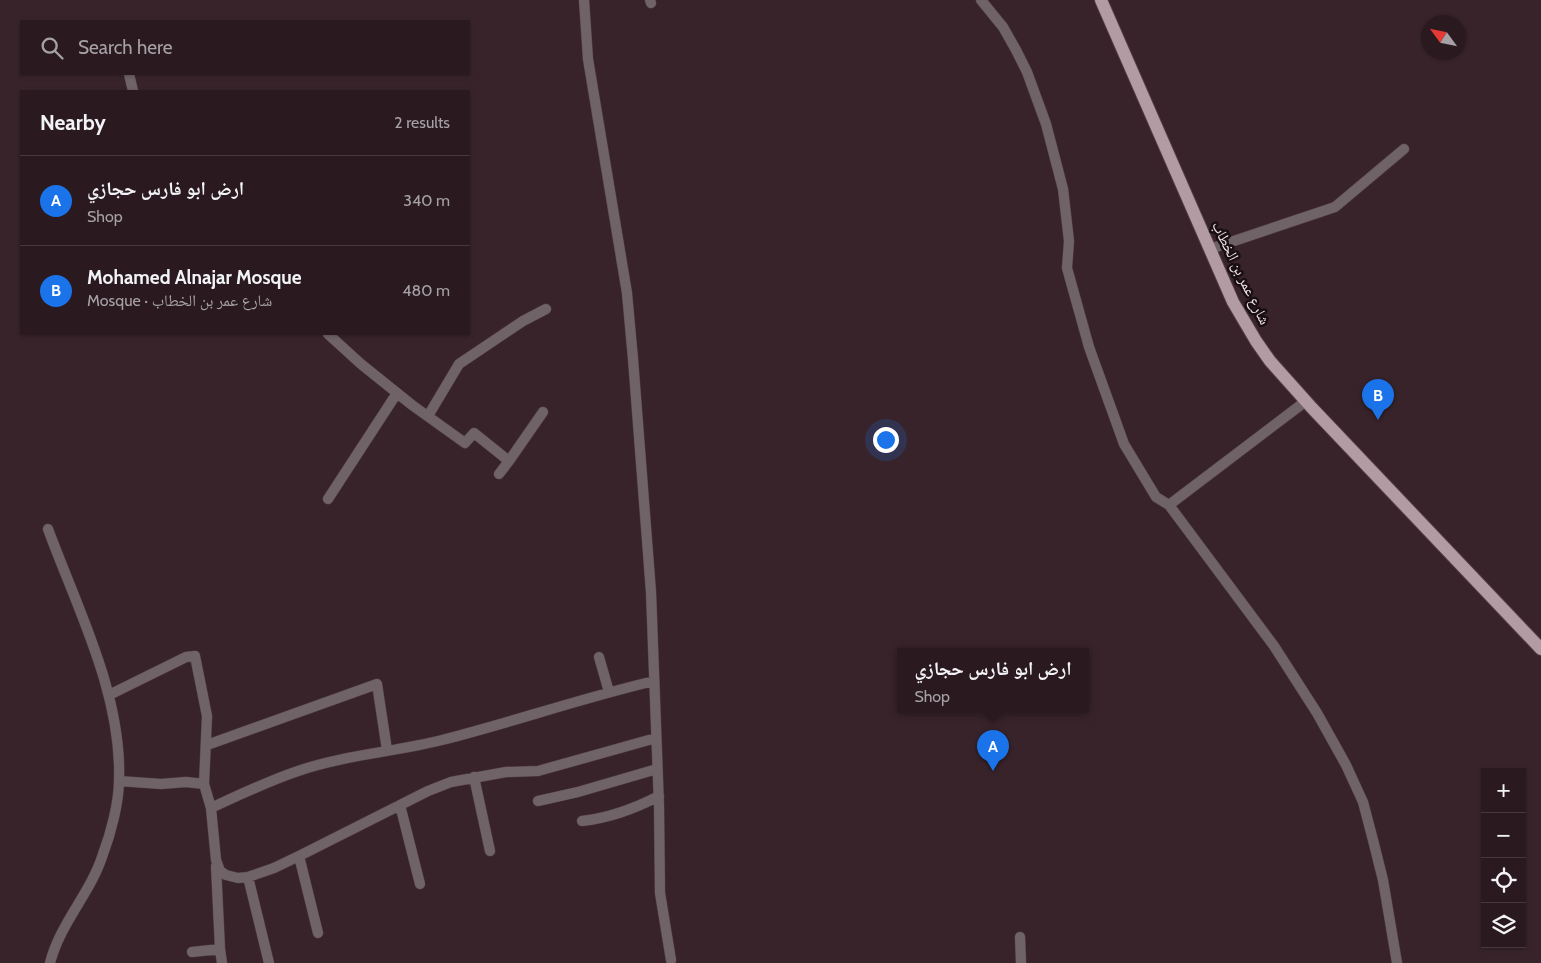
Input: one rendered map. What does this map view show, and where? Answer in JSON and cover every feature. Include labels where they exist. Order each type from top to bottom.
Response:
[{"type":"main road","name":"شارع عمر بن الخطاب","points":[[1101,0],[1233,302],[1270,361],[1306,402],[1541,650]]},
{"type":"street","points":[[584,0],[588,59],[626,293],[651,592],[659,796],[660,893],[671,960]]},
{"type":"street","points":[[981,0],[1003,27],[1016,50],[1046,124],[1063,189],[1068,241],[1067,268],[1089,347],[1124,444],[1156,497],[1169,505],[1274,646],[1317,712],[1346,765],[1363,802],[1368,821],[1383,880],[1397,963]]},
{"type":"street","points":[[129,75],[133,90]]},
{"type":"street","points":[[1210,249],[1335,207],[1404,150]]},
{"type":"street","points":[[428,416],[459,364],[523,321],[546,308]]},
{"type":"street","points":[[329,335],[397,393],[464,443],[474,433],[509,461]]},
{"type":"street","points":[[328,499],[397,393]]},
{"type":"street","points":[[1169,505],[1306,402]]},
{"type":"street","points":[[499,474],[543,412]]},
{"type":"street","points":[[48,529],[109,694],[117,738],[119,781],[111,833],[98,871],[65,926],[52,953],[50,963]]},
{"type":"street","points":[[109,694],[186,657],[195,656],[208,716],[204,784],[211,808],[222,963]]},
{"type":"street","points":[[599,657],[609,692]]},
{"type":"street","points":[[211,808],[297,771],[321,764],[441,740],[654,681]]},
{"type":"street","points":[[206,744],[377,684],[387,750]]},
{"type":"street","points":[[216,860],[220,871],[226,875],[238,878],[248,877],[274,868],[428,791],[451,782],[506,772],[538,772],[656,738]]},
{"type":"street","points":[[538,801],[578,792],[657,769]]},
{"type":"street","points":[[474,777],[490,851]]},
{"type":"street","points":[[119,781],[161,784],[186,782],[204,784]]},
{"type":"street","points":[[582,821],[600,819],[640,806],[659,796]]},
{"type":"street","points":[[400,805],[420,884]]},
{"type":"street","points":[[299,856],[318,932]]},
{"type":"street","points":[[248,877],[269,963]]},
{"type":"street","points":[[1020,937],[1021,963]]},
{"type":"street","points":[[192,952],[220,948]]},
{"type":"place","name":"Mohamed Alnajar Mosque","points":[[1378,420]]},
{"type":"place","name":"ارض ابو فارس حجازي","points":[[993,771]]}]
